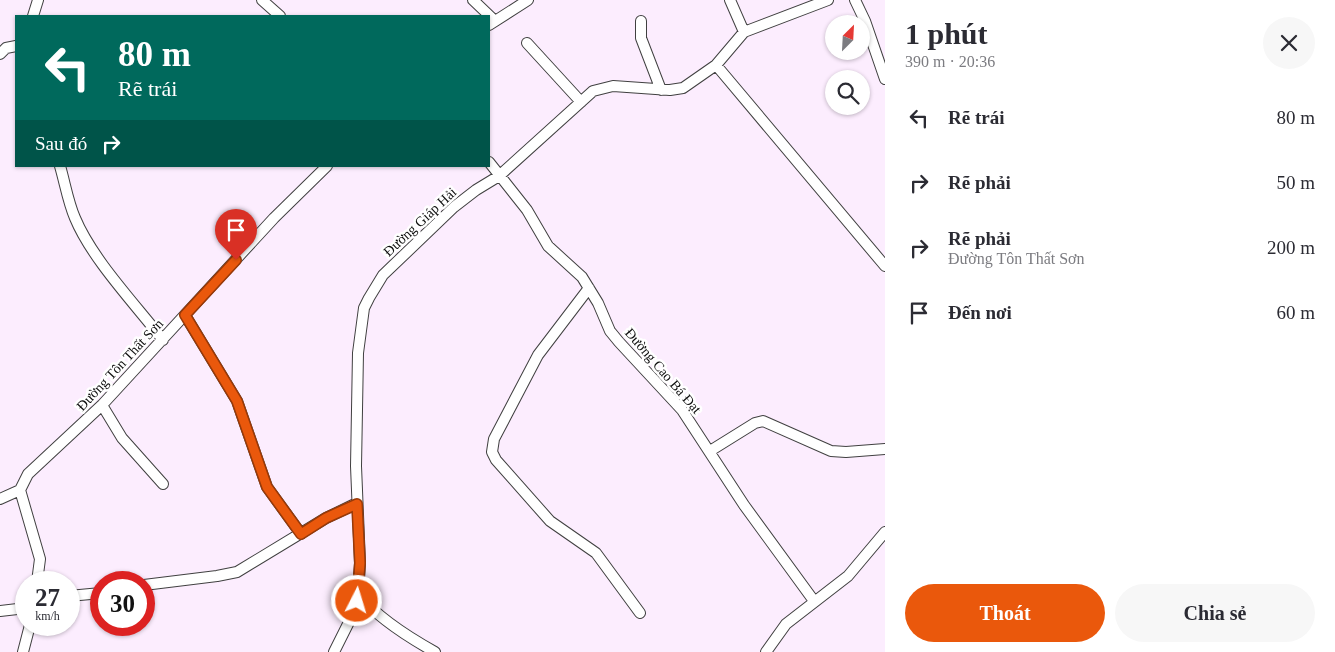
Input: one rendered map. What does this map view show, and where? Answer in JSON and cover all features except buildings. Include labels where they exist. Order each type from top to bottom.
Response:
[{"type":"street","points":[[33,15],[38,0]]},
{"type":"street","points":[[262,0],[279,15]]},
{"type":"street","points":[[473,0],[485,15]]},
{"type":"street","points":[[492,23],[528,0]]},
{"type":"street","points":[[730,0],[744,32]]},
{"type":"street","name":"Đường Giáp Hải","points":[[334,652],[354,612],[358,594],[360,563],[357,504],[358,353],[364,308],[375,286],[388,270],[454,207],[476,190],[499,176],[593,91],[605,87],[661,90],[687,87],[716,65],[744,32],[828,0]]},
{"type":"street","points":[[855,0],[865,21],[885,79]]},
{"type":"street","points":[[641,20],[641,38],[661,90]]},
{"type":"street","points":[[527,43],[580,102]]},
{"type":"street","points":[[0,54],[6,48],[15,46]]},
{"type":"street","points":[[716,65],[885,266]]},
{"type":"street","name":"Đường Cao Bá Đạt","points":[[490,163],[527,210],[548,246],[582,277],[610,331],[682,410],[744,505],[814,601]]},
{"type":"street","points":[[60,167],[70,207],[79,227],[108,270],[163,340]]},
{"type":"street","name":"Đường Tôn Thất Sơn","points":[[20,490],[28,474],[102,405],[274,218],[326,167]]},
{"type":"street","points":[[589,288],[538,356],[494,439],[492,452],[496,460],[550,521],[596,553],[640,613]]},
{"type":"street","points":[[185,315],[237,401],[267,487],[301,534]]},
{"type":"street","points":[[102,405],[122,438],[163,484]]},
{"type":"street","points":[[710,451],[763,420],[831,451],[846,452],[885,449]]},
{"type":"street","points":[[0,499],[20,490],[40,559],[38,571]]},
{"type":"street","points":[[155,584],[237,572],[326,518],[357,504]]},
{"type":"street","points":[[766,652],[786,624],[848,576],[885,532]]},
{"type":"street","points":[[358,594],[371,608],[410,639],[435,652]]},
{"type":"street","points":[[0,611],[15,609]]},
{"type":"street","points":[[23,652],[27,636]]},
{"type":"route","points":[[236,260],[185,315],[237,401],[267,487],[274,500],[301,534],[326,518],[357,504],[360,563],[357,601]]}]
